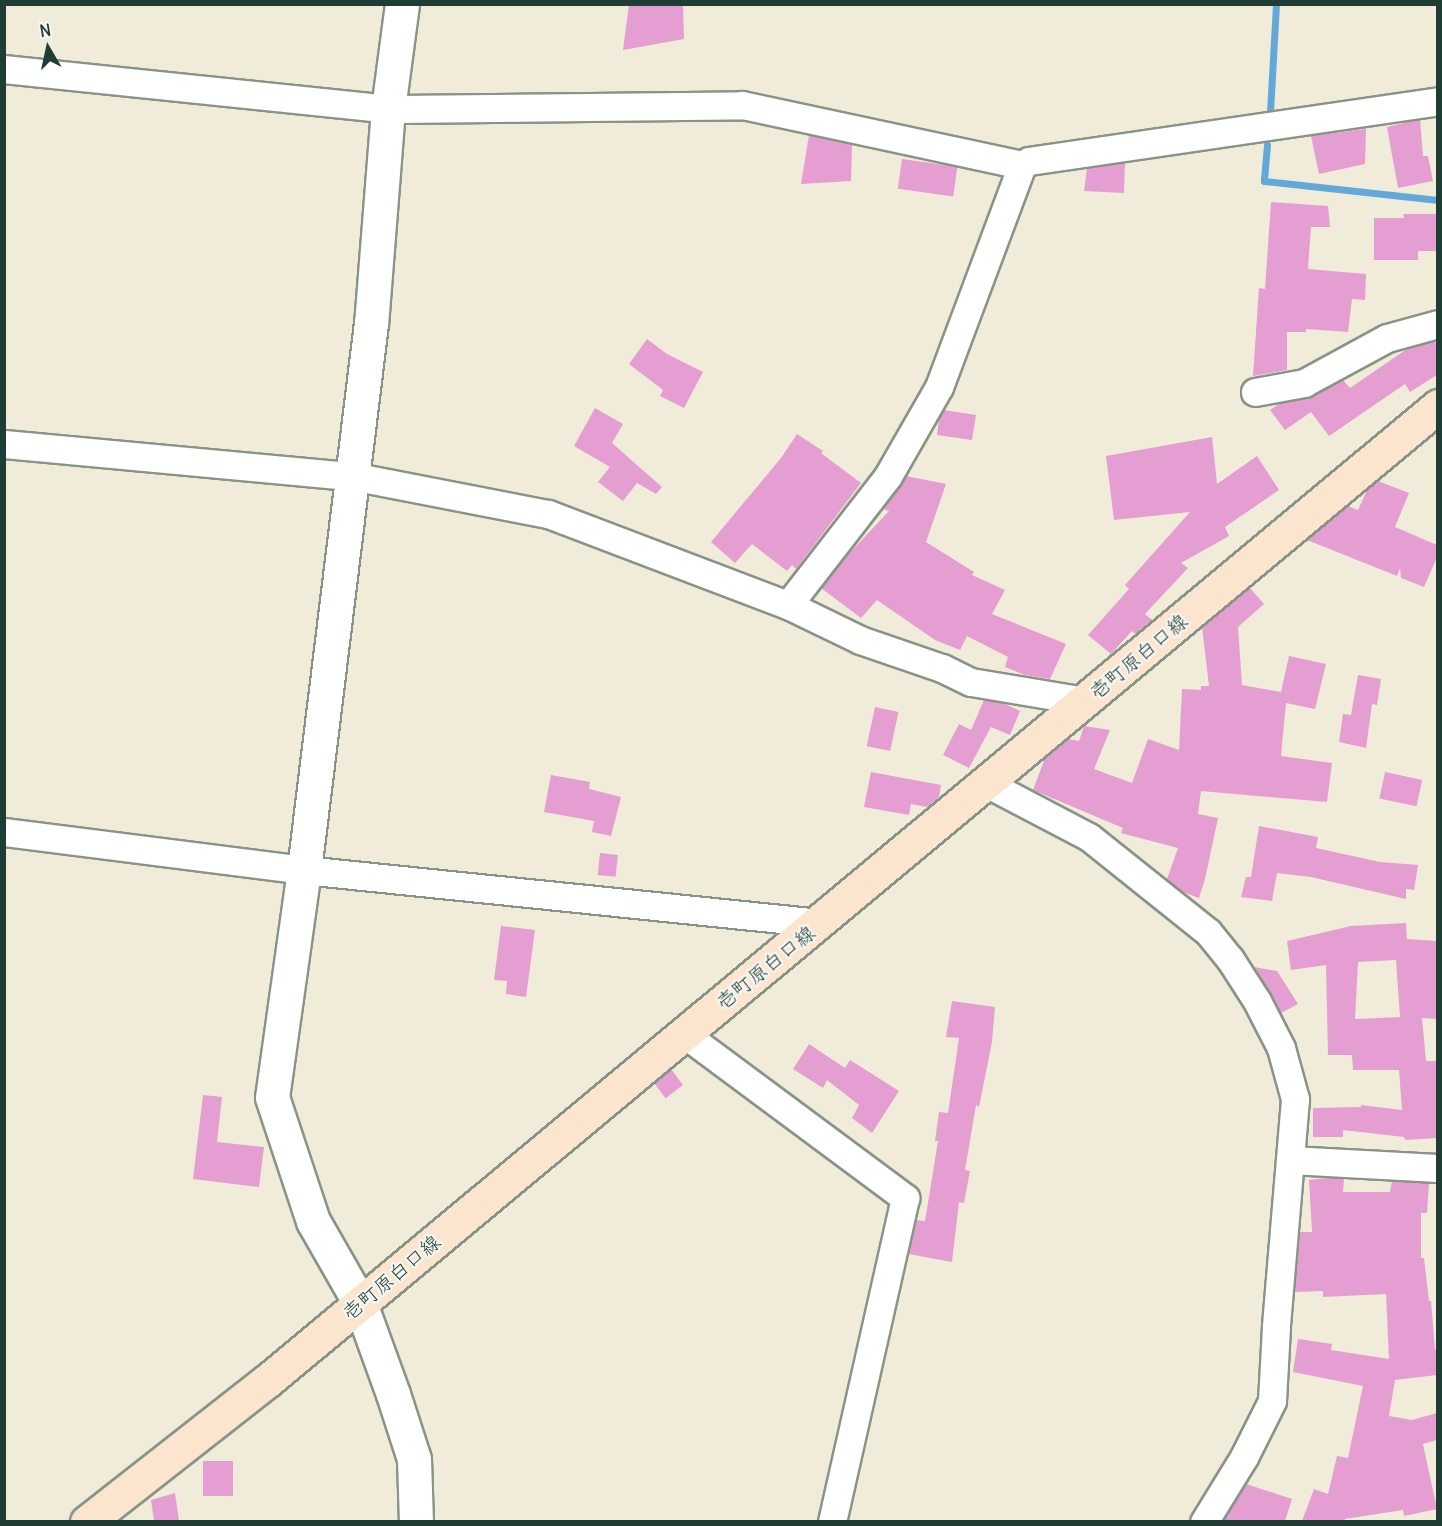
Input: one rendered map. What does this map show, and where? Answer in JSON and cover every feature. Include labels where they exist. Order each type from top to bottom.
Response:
[{"type":"main road","name":"壱町原白口線","points":[[87,1521],[267,1381],[683,1033],[820,923],[1437,406]]},
{"type":"street","points":[[402,4],[388,109],[371,323],[304,870],[272,1097],[313,1221],[360,1303],[414,1459],[416,1521]]},
{"type":"street","points":[[4,69],[388,109],[742,105],[1022,165]]},
{"type":"street","points":[[788,605],[888,476],[939,387],[1022,165],[1029,161],[1437,101]]},
{"type":"street","points":[[1255,392],[1304,383],[1387,338],[1437,324]]},
{"type":"street","points":[[4,444],[352,476],[548,514],[788,605],[860,640],[942,668],[972,682],[1085,701]]},
{"type":"street","points":[[986,783],[1089,837],[1208,932],[1230,959],[1257,1000],[1281,1048],[1295,1100],[1272,1401],[1244,1457],[1204,1521]]},
{"type":"street","points":[[4,832],[304,870],[820,923]]},
{"type":"street","points":[[683,1033],[905,1198],[832,1521]]},
{"type":"street","points":[[1290,1160],[1437,1167]]},
{"type":"building","points":[[629,4],[683,4],[684,39],[623,50]]},
{"type":"building","points":[[1420,119],[1423,156],[1428,156],[1433,181],[1398,188],[1387,127]]},
{"type":"building","points":[[1366,129],[1365,164],[1319,174],[1311,136]]},
{"type":"building","points":[[809,135],[852,145],[851,181],[801,184]]},
{"type":"building","points":[[902,159],[957,167],[953,197],[898,189]]},
{"type":"building","points":[[1125,163],[1124,193],[1084,191],[1087,168]]},
{"type":"building","points":[[1271,202],[1328,206],[1330,227],[1311,227],[1308,269],[1366,274],[1365,300],[1352,299],[1348,332],[1306,329],[1306,332],[1287,332],[1287,370],[1253,376],[1259,288],[1265,289]]},
{"type":"building","points":[[1403,214],[1437,214],[1437,251],[1418,251],[1418,260],[1374,260],[1374,218],[1404,218]]},
{"type":"building","points":[[647,339],[667,354],[703,372],[684,408],[660,396],[663,390],[629,364]]},
{"type":"building","points":[[1434,341],[1437,345],[1437,375],[1410,392],[1405,384],[1329,436],[1311,412],[1285,430],[1270,410],[1280,403],[1310,398],[1343,380],[1350,388],[1407,349]]},
{"type":"building","points":[[595,408],[623,424],[612,443],[662,487],[656,494],[637,483],[623,501],[598,482],[610,467],[574,446]]},
{"type":"building","points":[[944,410],[976,415],[972,440],[937,435],[939,419]]},
{"type":"building","points":[[797,434],[823,451],[821,453],[861,483],[796,569],[792,565],[787,571],[752,544],[735,563],[711,542],[781,458]]},
{"type":"building","points":[[1212,437],[1217,484],[1257,456],[1279,490],[1225,527],[1229,536],[1181,563],[1188,568],[1145,614],[1152,620],[1135,634],[1132,631],[1111,654],[1088,635],[1129,589],[1125,585],[1190,512],[1114,520],[1106,456]]},
{"type":"building","points":[[906,476],[946,484],[926,542],[974,572],[972,575],[1005,590],[992,614],[1066,644],[1050,679],[1025,675],[1005,667],[1008,657],[967,636],[960,650],[935,640],[877,600],[861,618],[821,588],[841,562],[889,511],[883,509]]},
{"type":"building","points":[[1378,481],[1409,493],[1395,527],[1437,545],[1437,557],[1424,587],[1401,578],[1400,568],[1397,576],[1307,540],[1348,506],[1358,510],[1367,490]]},
{"type":"building","points":[[1249,587],[1264,604],[1238,627],[1242,685],[1281,692],[1289,656],[1326,664],[1315,709],[1286,703],[1281,756],[1332,763],[1327,802],[1201,791],[1198,814],[1218,818],[1199,898],[1183,892],[1167,879],[1178,848],[1121,833],[1123,828],[1033,790],[1045,758],[1068,739],[1079,741],[1084,726],[1110,730],[1094,769],[1132,783],[1148,739],[1179,750],[1182,689],[1201,690],[1201,686],[1209,686],[1202,627]]},
{"type":"building","points":[[1358,675],[1381,679],[1377,705],[1372,704],[1366,748],[1339,742],[1343,714],[1351,715]]},
{"type":"building","points":[[984,700],[1005,704],[1020,711],[1010,735],[991,727],[969,768],[943,755],[959,724],[971,730]]},
{"type":"building","points":[[875,707],[898,712],[890,751],[867,746]]},
{"type":"building","points":[[871,772],[941,785],[939,797],[927,807],[911,804],[909,815],[864,807]]},
{"type":"building","points":[[1385,772],[1422,780],[1417,806],[1379,798]]},
{"type":"building","points":[[551,775],[590,782],[589,789],[621,797],[611,836],[592,832],[594,821],[544,812]]},
{"type":"building","points":[[1259,826],[1318,837],[1316,848],[1380,862],[1418,865],[1414,890],[1406,889],[1406,899],[1311,877],[1277,873],[1272,901],[1241,897],[1246,877],[1251,877]]},
{"type":"building","points":[[600,853],[618,855],[616,877],[598,875]]},
{"type":"building","points":[[1406,923],[1407,939],[1437,941],[1437,1019],[1422,1018],[1426,1061],[1437,1061],[1437,1138],[1405,1140],[1404,1137],[1343,1130],[1343,1137],[1313,1137],[1313,1108],[1361,1107],[1361,1105],[1402,1110],[1399,1070],[1353,1070],[1352,1055],[1328,1055],[1326,965],[1291,970],[1287,941],[1351,926]],"holes":[[[1396,960],[1400,1017],[1355,1019],[1358,962]]]},
{"type":"building","points":[[501,926],[535,930],[526,997],[506,994],[507,981],[494,980]]},
{"type":"building","points":[[1254,967],[1277,971],[1298,1004],[1281,1013]]},
{"type":"building","points":[[952,1001],[995,1007],[992,1042],[979,1107],[976,1105],[965,1170],[970,1171],[964,1203],[959,1202],[952,1262],[909,1254],[916,1220],[925,1221],[938,1141],[935,1141],[939,1112],[948,1113],[959,1038],[946,1037]]},
{"type":"building","points":[[809,1044],[845,1068],[850,1060],[899,1091],[872,1133],[852,1118],[859,1105],[827,1080],[823,1088],[793,1069]]},
{"type":"building","points":[[671,1069],[683,1085],[665,1098],[653,1082]]},
{"type":"building","points":[[203,1095],[222,1097],[217,1142],[264,1147],[259,1187],[193,1179]]},
{"type":"building","points":[[1344,1179],[1343,1192],[1390,1192],[1392,1181],[1429,1183],[1427,1213],[1421,1213],[1421,1258],[1424,1258],[1429,1301],[1431,1301],[1435,1350],[1437,1349],[1437,1375],[1395,1380],[1389,1416],[1412,1420],[1437,1413],[1437,1440],[1423,1444],[1437,1509],[1404,1516],[1403,1510],[1344,1521],[1302,1521],[1314,1489],[1328,1494],[1337,1456],[1348,1458],[1363,1386],[1293,1372],[1298,1339],[1332,1344],[1331,1350],[1389,1359],[1386,1294],[1323,1297],[1323,1291],[1295,1292],[1300,1232],[1312,1232],[1309,1180]]},
{"type":"building","points":[[203,1461],[233,1461],[233,1496],[203,1496]]},
{"type":"building","points":[[1246,1484],[1292,1499],[1285,1521],[1223,1521]]},
{"type":"building","points":[[175,1493],[179,1521],[154,1521],[151,1500]]},
{"type":"waterway","points":[[1270,112],[1276,4]]},
{"type":"waterway","points":[[1267,145],[1264,181],[1438,200]]}]
